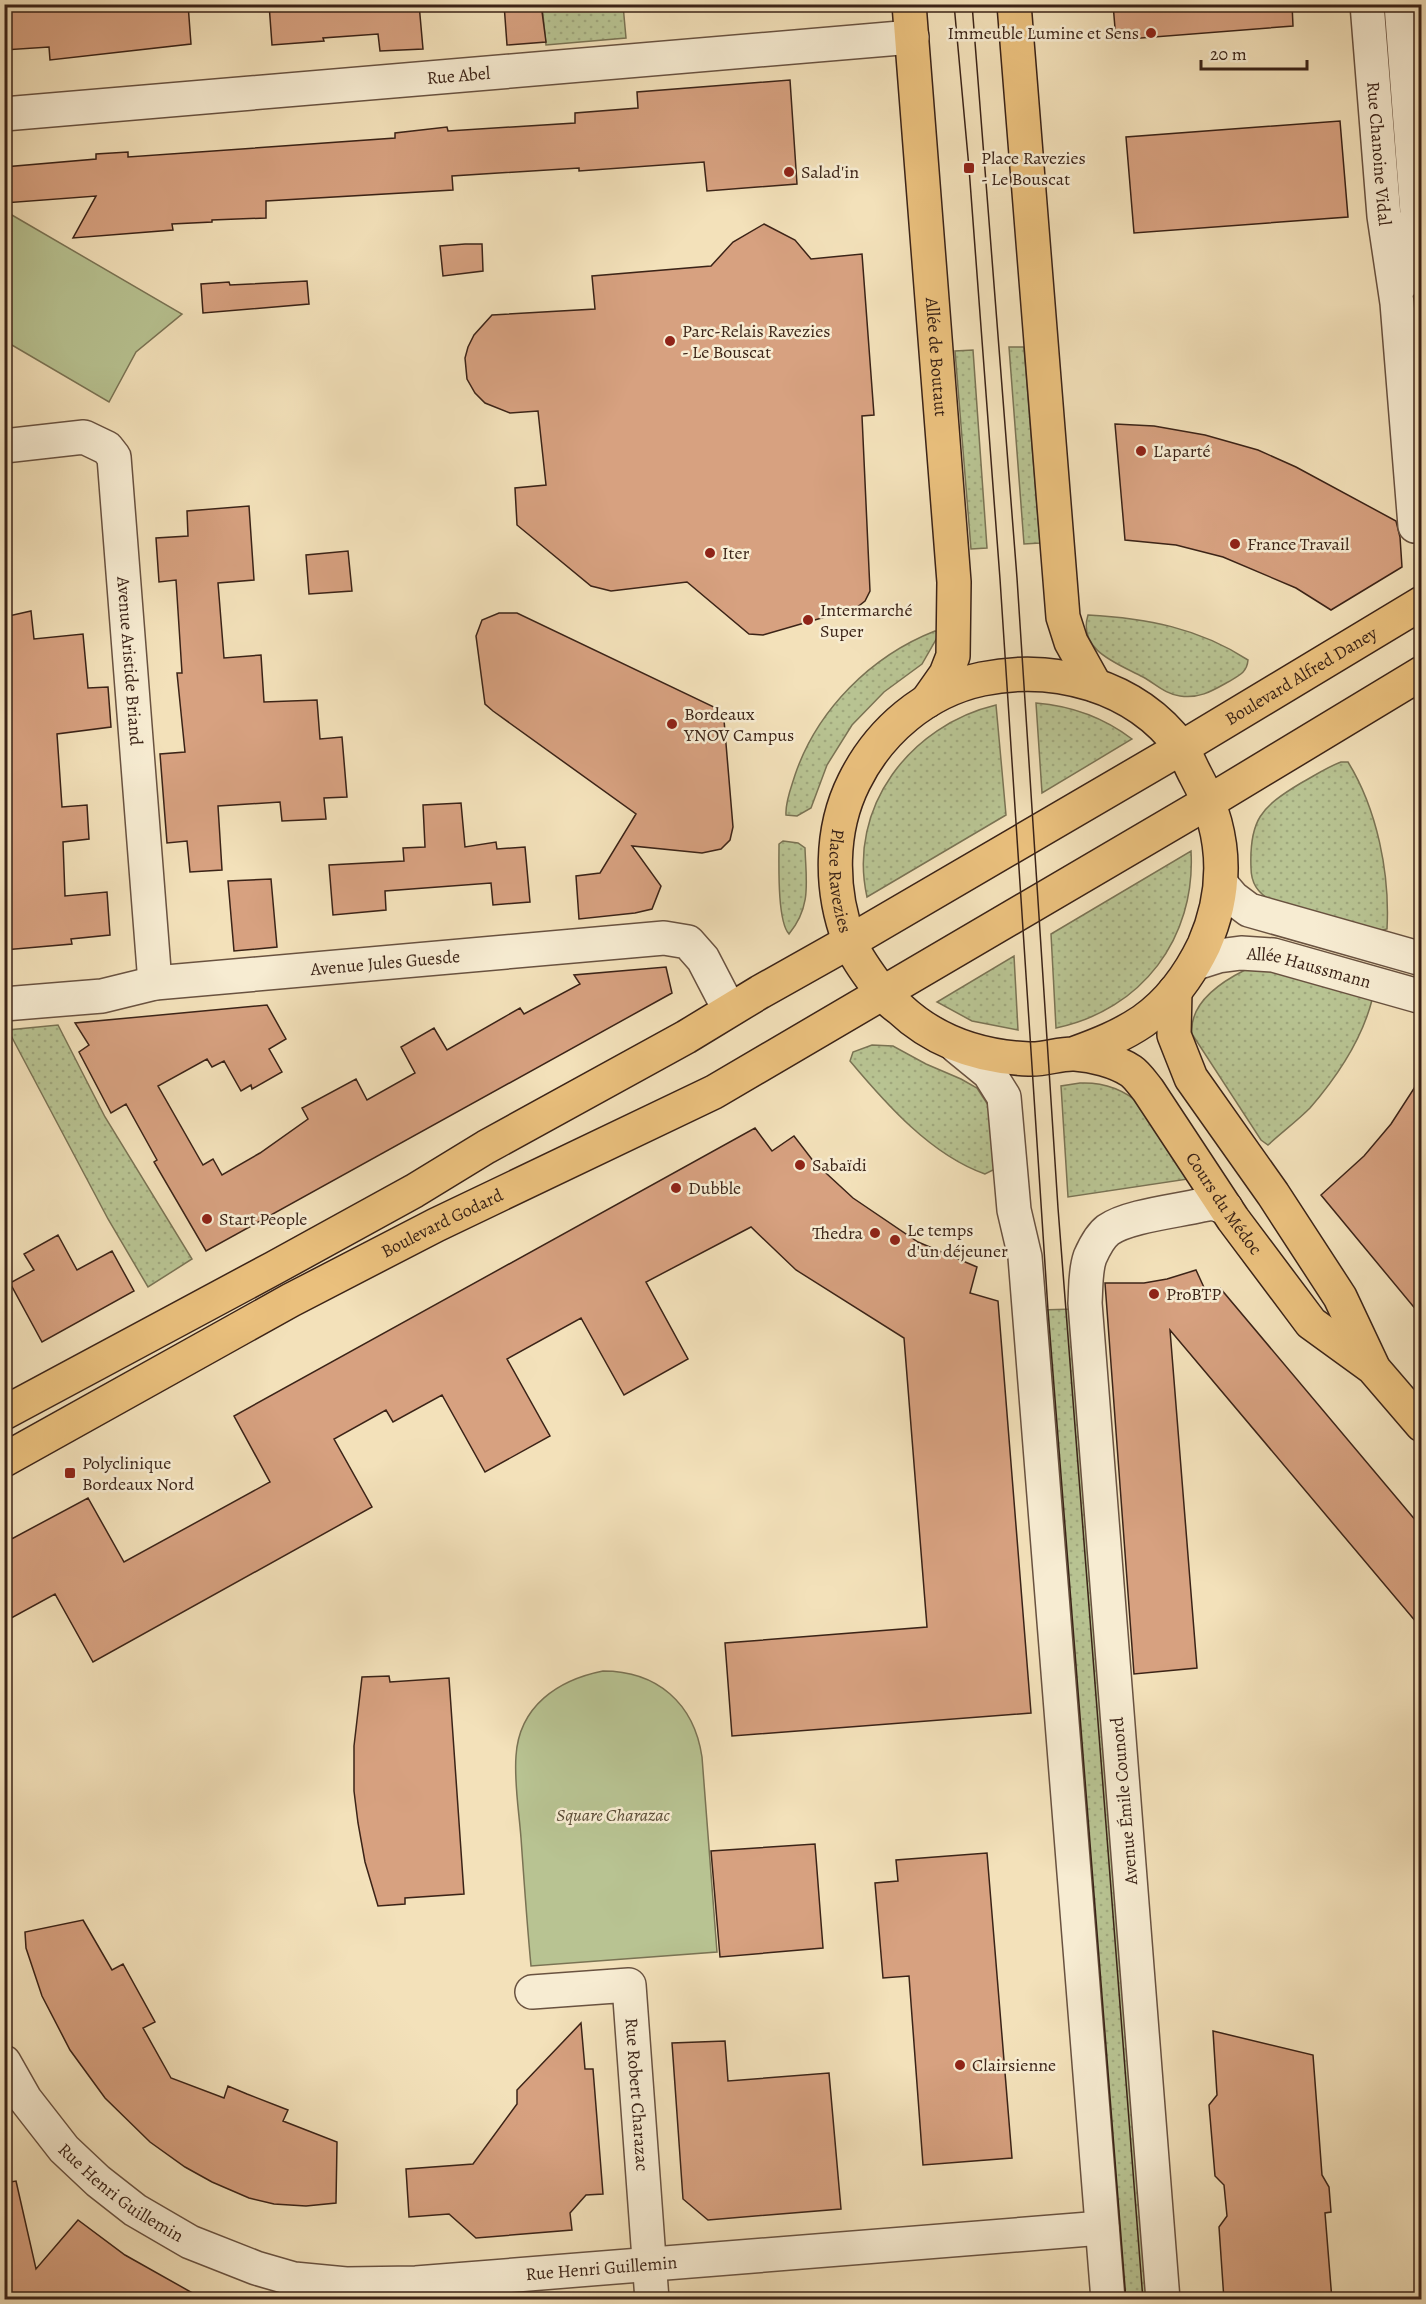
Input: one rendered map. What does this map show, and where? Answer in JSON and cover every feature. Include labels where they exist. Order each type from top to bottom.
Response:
[{"type":"main road","name":"Allée de Boutaut","points":[[909,4],[954,582],[952,656],[946,674],[927,701]]},
{"type":"main road","points":[[1014,4],[1063,617],[1071,642],[1095,685]]},
{"type":"main road","name":"Boulevard Alfred Daney","points":[[1181,748],[1422,603]]},
{"type":"main road","points":[[882,993],[1210,801],[1422,673]]},
{"type":"main road","name":"Place Ravezies","points":[[1006,674],[1060,675],[1095,685],[1127,700],[1156,722],[1181,748],[1210,801],[1218,829],[1221,857],[1221,884],[1212,925],[1196,963],[1175,991],[1146,1019],[1111,1040],[1073,1054],[1031,1059],[993,1056],[956,1046],[916,1024],[882,993],[849,942],[835,884],[838,824],[848,794],[861,766],[902,719],[927,701],[965,683],[1006,674]]},
{"type":"main road","name":"Place Ravezies","points":[[849,942],[1181,748]]},
{"type":"main road","points":[[4,1413],[414,1191],[849,942]]},
{"type":"main road","name":"Cours du Médoc","points":[[1175,991],[1174,1035],[1191,1078],[1273,1194],[1340,1297],[1373,1368]]},
{"type":"main road","name":"Boulevard Godard","points":[[4,1460],[301,1294],[436,1225],[714,1092],[882,993]]},
{"type":"main road","name":"Cours du Médoc","points":[[1073,1054],[1106,1060],[1132,1071],[1148,1090],[1226,1208],[1311,1323],[1373,1368],[1422,1425]]},
{"type":"street","name":"Rue Chanoine Vidal","points":[[1367,4],[1384,216],[1397,303],[1415,526]]},
{"type":"street","name":"Rue Chanoine Vidal","points":[[1397,303],[1417,213],[1401,4]]},
{"type":"street","name":"Rue Abel","points":[[4,114],[912,37]]},
{"type":"street","name":"Avenue Aristide Briand","points":[[4,446],[84,436],[107,448],[114,457],[155,983]]},
{"type":"street","name":"Allée Haussmann","points":[[1221,884],[1233,898],[1249,910],[1422,959]]},
{"type":"street","name":"Avenue Jules Guesde","points":[[4,1004],[102,996],[155,983],[664,938],[688,942],[703,959],[729,1010]]},
{"type":"street","name":"Allée Haussmann","points":[[1196,963],[1241,952],[1273,955],[1422,997]]},
{"type":"street","name":"Place Ravezies","points":[[956,1046],[989,1073],[1004,1097],[1014,1210],[1024,1257],[1102,2228]]},
{"type":"street","name":"Avenue Émile Counord","points":[[1163,2300],[1085,1303],[1090,1257],[1099,1240],[1108,1230],[1132,1220],[1202,1205],[1213,1203],[1226,1208]]},
{"type":"street","name":"Rue Robert Charazac","points":[[532,1992],[629,1984],[652,2300]]},
{"type":"street","name":"Rue Henri Guillemin","points":[[4,2061],[25,2100],[64,2149],[98,2181],[135,2210],[190,2242],[256,2268],[294,2279],[346,2284],[416,2283],[1102,2228]]},
{"type":"street","points":[[1102,2228],[1108,2300]]},
{"type":"green space","points":[[542,5],[623,5],[626,38],[546,45]]},
{"type":"green space","points":[[5,211],[182,314],[136,352],[109,402],[5,341]]},
{"type":"green space","points":[[1009,347],[1024,347],[1040,543],[1024,544]]},
{"type":"green space","points":[[973,350],[987,548],[971,549],[955,351]]},
{"type":"green space","points":[[1088,615],[1151,622],[1191,632],[1229,649],[1248,660],[1247,664],[1238,676],[1211,691],[1187,697],[1175,695],[1102,655],[1089,638],[1086,627]]},
{"type":"green space","points":[[935,631],[938,632],[938,636],[922,664],[884,692],[852,725],[827,765],[811,808],[797,816],[786,815],[786,805],[805,751],[832,707],[868,670],[889,655]]},
{"type":"green space","points":[[1036,703],[1087,714],[1132,739],[1042,793]]},
{"type":"green space","points":[[996,705],[1006,815],[867,897],[863,864],[867,832],[877,802],[892,775],[913,751],[937,731],[965,715]]},
{"type":"green space","points":[[1341,762],[1348,762],[1358,780],[1380,842],[1386,886],[1387,929],[1379,931],[1271,900],[1259,891],[1252,878],[1252,838],[1260,816],[1287,792]]},
{"type":"green space","points":[[783,841],[798,843],[805,848],[806,893],[801,913],[789,934],[782,917],[780,891],[779,844]]},
{"type":"green space","points":[[1191,851],[1190,883],[1184,913],[1173,940],[1158,965],[1138,987],[1114,1005],[1087,1019],[1056,1028],[1051,934]]},
{"type":"green space","points":[[1014,956],[1018,1030],[972,1021],[937,1002]]},
{"type":"green space","points":[[1245,970],[1270,970],[1372,1000],[1355,1043],[1329,1084],[1310,1108],[1268,1145],[1261,1140],[1192,1034],[1192,1023],[1201,1003],[1217,987]]},
{"type":"green space","points":[[58,1025],[105,1117],[192,1259],[148,1287],[108,1219],[8,1030]]},
{"type":"green space","points":[[872,1045],[893,1046],[977,1088],[990,1108],[995,1169],[985,1174],[965,1165],[928,1141],[894,1111],[850,1061],[853,1052]]},
{"type":"green space","points":[[1080,1083],[1112,1087],[1140,1104],[1188,1179],[1068,1197],[1061,1086]]},
{"type":"green space","points":[[1074,1309],[1151,2299],[1118,2299],[1041,1310]]},
{"type":"green space","name":"Square Charazac","points":[[603,1671],[622,1672],[656,1684],[681,1706],[698,1738],[702,1757],[717,1952],[531,1966],[516,1787],[516,1756],[519,1738],[533,1710],[544,1698],[571,1681]]},
{"type":"building","points":[[69,4],[188,4],[191,44],[50,60],[49,47],[4,50],[4,10]]},
{"type":"building","points":[[269,4],[419,4],[423,49],[380,51],[378,34],[272,45]]},
{"type":"building","points":[[504,4],[541,4],[546,42],[507,45]]},
{"type":"building","points":[[1113,4],[1292,4],[1293,26],[1116,40]]},
{"type":"building","points":[[790,80],[797,184],[707,191],[704,162],[579,171],[579,168],[452,176],[453,190],[266,201],[266,218],[172,224],[173,230],[73,238],[96,196],[4,203],[4,167],[96,159],[96,154],[128,152],[128,157],[395,138],[395,133],[447,127],[448,131],[575,123],[575,113],[638,108],[637,92]]},
{"type":"building","points":[[1340,121],[1348,217],[1134,233],[1126,137]]},
{"type":"building","points":[[764,224],[795,240],[811,259],[862,254],[874,415],[862,416],[870,591],[865,601],[856,608],[763,635],[749,634],[687,582],[611,591],[591,586],[517,525],[515,488],[546,485],[538,411],[510,413],[485,403],[475,393],[467,379],[465,358],[474,335],[492,315],[595,309],[592,276],[711,266],[733,242]]},
{"type":"building","points":[[482,244],[483,271],[443,276],[440,246]]},
{"type":"building","points":[[307,281],[309,304],[203,313],[201,284],[229,282],[230,285]]},
{"type":"building","points":[[1115,424],[1154,426],[1205,435],[1258,450],[1296,467],[1396,521],[1400,537],[1402,567],[1331,610],[1296,588],[1223,557],[1176,545],[1125,540]]},
{"type":"building","points":[[249,506],[254,580],[218,583],[224,658],[261,655],[264,702],[317,700],[320,739],[342,737],[347,797],[324,798],[326,819],[282,821],[280,802],[218,806],[222,870],[190,872],[187,841],[167,843],[160,754],[185,752],[177,673],[182,673],[176,580],[159,582],[156,538],[188,536],[187,511]]},
{"type":"building","points":[[348,551],[352,591],[309,594],[306,555]]},
{"type":"building","points":[[31,611],[34,639],[83,634],[88,688],[108,687],[111,727],[57,734],[62,807],[87,805],[89,839],[63,842],[65,896],[107,892],[110,935],[71,939],[72,944],[4,950],[4,617]]},
{"type":"building","name":"Bordeaux YNOV Campus","points":[[499,613],[517,613],[716,708],[724,720],[733,827],[730,840],[721,849],[702,853],[632,846],[661,886],[652,909],[579,919],[576,876],[600,873],[636,814],[485,704],[476,636],[482,620]]},
{"type":"building","points":[[461,803],[465,847],[496,842],[497,849],[525,847],[530,902],[493,905],[491,883],[385,891],[386,910],[333,915],[329,865],[404,861],[403,848],[425,847],[423,805]]},
{"type":"building","points":[[271,879],[277,947],[234,951],[228,881]]},
{"type":"building","points":[[666,967],[672,993],[206,1251],[154,1162],[157,1160],[126,1104],[111,1113],[79,1052],[89,1045],[75,1023],[267,1005],[286,1039],[269,1049],[282,1072],[252,1089],[251,1085],[241,1091],[224,1061],[212,1067],[207,1059],[158,1086],[203,1165],[213,1159],[222,1175],[260,1153],[308,1119],[302,1108],[356,1079],[367,1100],[415,1073],[401,1047],[434,1028],[447,1050],[520,1008],[524,1014],[580,984],[574,975]]},
{"type":"building","points":[[1422,1076],[1422,1317],[1321,1195],[1364,1156],[1391,1124]]},
{"type":"building","points":[[755,1128],[772,1151],[794,1136],[814,1162],[853,1198],[918,1242],[977,1267],[970,1293],[998,1301],[1031,1713],[732,1736],[725,1643],[927,1627],[904,1338],[796,1270],[751,1227],[646,1282],[688,1359],[624,1395],[581,1318],[507,1359],[550,1436],[485,1472],[442,1395],[393,1422],[386,1410],[334,1439],[372,1507],[93,1662],[55,1594],[4,1622],[4,1543],[88,1498],[124,1562],[270,1482],[234,1416]]},
{"type":"building","points":[[58,1235],[77,1270],[112,1251],[134,1291],[42,1342],[10,1283],[34,1270],[24,1254]]},
{"type":"building","points":[[1196,1270],[1207,1294],[1220,1288],[1422,1528],[1422,1629],[1170,1330],[1197,1668],[1134,1674],[1105,1283],[1144,1283]]},
{"type":"building","points":[[389,1676],[390,1682],[449,1678],[464,1894],[405,1898],[405,1904],[378,1906],[365,1862],[358,1823],[354,1791],[354,1746],[362,1677]]},
{"type":"building","points":[[815,1844],[823,1948],[720,1957],[711,1851]]},
{"type":"building","name":"Clairsienne","points":[[987,1853],[1012,2158],[923,2165],[909,1976],[883,1978],[875,1883],[898,1881],[896,1860]]},
{"type":"building","points":[[83,1920],[112,1970],[123,1964],[155,2022],[143,2028],[171,2078],[224,2098],[228,2086],[288,2110],[283,2121],[337,2142],[336,2203],[306,2206],[274,2204],[249,2198],[212,2182],[185,2167],[150,2142],[105,2098],[70,2050],[42,1996],[26,1948],[25,1932]]},
{"type":"building","points":[[581,2023],[585,2069],[593,2069],[603,2194],[586,2195],[570,2213],[572,2230],[476,2238],[449,2214],[409,2217],[406,2169],[473,2164],[517,2104],[517,2090]]},
{"type":"building","points":[[1213,2031],[1313,2055],[1322,2175],[1329,2187],[1331,2212],[1325,2213],[1332,2300],[1224,2300],[1219,2227],[1227,2216],[1224,2185],[1215,2176],[1209,2105],[1217,2095]]},
{"type":"building","points":[[725,2041],[728,2081],[829,2073],[841,2209],[708,2220],[683,2199],[672,2043]]},
{"type":"building","points":[[16,2181],[36,2269],[78,2220],[125,2255],[205,2300],[10,2300],[4,2279],[4,2183]]},
{"type":"tram line","points":[[954,4],[969,168],[1000,579],[1048,1310],[1126,2300]]},
{"type":"tram line","points":[[972,4],[1017,578],[1058,1208],[1143,2300]]},
{"type":"place","name":"Immeuble Lumine et Sens","points":[[1151,33]]},
{"type":"place","name":"Place Ravezies - Le Bouscat","points":[[969,168]]},
{"type":"place","name":"Salad'in","points":[[789,172]]},
{"type":"place","name":"Parc-Relais Ravezies - Le Bouscat","points":[[670,341]]},
{"type":"place","name":"L'aparté","points":[[1141,451]]},
{"type":"place","name":"France Travail","points":[[1235,544]]},
{"type":"place","name":"Iter","points":[[710,553]]},
{"type":"place","name":"Intermarché Super","points":[[808,620]]},
{"type":"place","name":"Bordeaux YNOV Campus","points":[[672,724]]},
{"type":"place","name":"Sabaïdi","points":[[800,1165]]},
{"type":"place","name":"Dubble","points":[[676,1188]]},
{"type":"place","name":"Start People","points":[[207,1219]]},
{"type":"place","name":"Thedra","points":[[875,1233]]},
{"type":"place","name":"Le temps d'un déjeuner","points":[[895,1240]]},
{"type":"place","name":"ProBTP","points":[[1154,1294]]},
{"type":"place","name":"Polyclinique Bordeaux Nord","points":[[70,1473]]},
{"type":"place","name":"Clairsienne","points":[[960,2065]]}]
